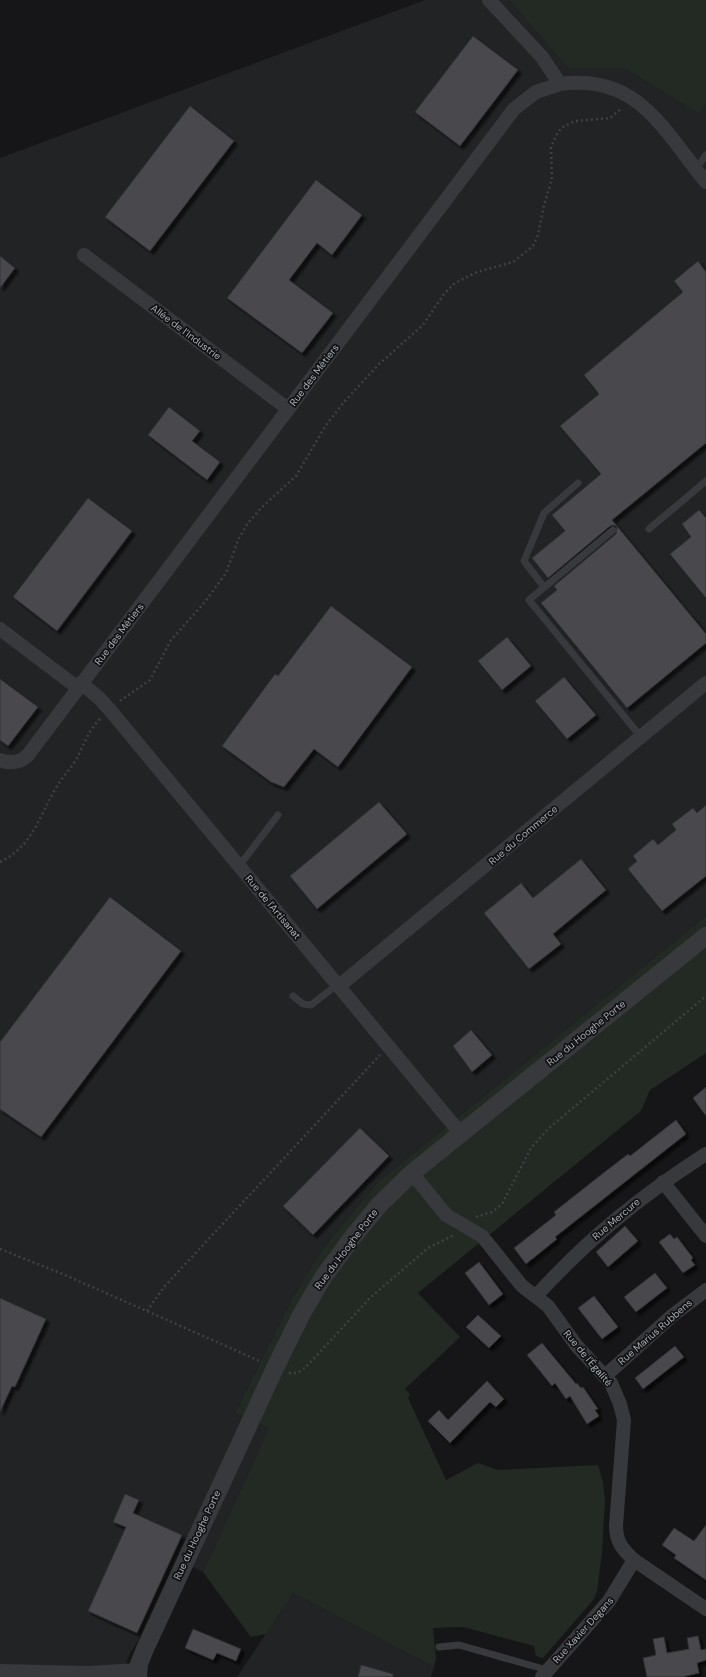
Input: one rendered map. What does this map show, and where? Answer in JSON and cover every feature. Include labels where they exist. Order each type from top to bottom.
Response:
[{"type":"street","points":[[489,0],[542,57],[560,84]]},
{"type":"street","name":"Rue des Métiers","points":[[0,760],[13,763],[24,758],[514,110],[536,92],[560,84],[589,82],[616,88],[632,97],[660,124],[706,182]]},
{"type":"street","name":"Allée de l’Industrie","points":[[84,255],[288,409]]},
{"type":"street","name":"Rue de l'Artisanat","points":[[0,629],[79,686],[99,698],[110,710],[461,1134]]},
{"type":"street","name":"Rue du Commerce","points":[[339,985],[706,683]]},
{"type":"street","name":"Rue du Hooghe Porte","points":[[138,1674],[145,1649],[275,1368],[305,1308],[333,1263],[370,1216],[412,1173],[706,936]]},
{"type":"street","name":"Rue Mercure","points":[[536,1296],[571,1259],[625,1210],[663,1182],[706,1154]]},
{"type":"street","name":"Rue de l'Égalité","points":[[412,1173],[446,1215],[482,1236],[522,1286],[548,1306],[570,1338],[605,1376],[614,1389],[624,1420],[616,1534],[620,1546],[634,1560],[706,1609]]},
{"type":"street","points":[[663,1182],[706,1236]]},
{"type":"street","name":"Rue Marius Rubbens","points":[[605,1376],[673,1315],[706,1290]]},
{"type":"street","name":"Rue Xavier Degans","points":[[544,1674],[609,1601],[634,1560]]},
{"type":"street","points":[[0,1671],[138,1674]]},
{"type":"lane","points":[[696,169],[706,155]]},
{"type":"lane","points":[[649,530],[706,481]]},
{"type":"lane","points":[[544,587],[524,561],[544,513],[578,483]]},
{"type":"lane","points":[[613,530],[529,600],[641,737]]},
{"type":"lane","points":[[239,866],[278,815]]},
{"type":"lane","points":[[293,996],[303,1004],[311,1006],[339,985]]},
{"type":"lane","points":[[439,1647],[459,1645],[544,1674]]},
{"type":"path","points":[[0,862],[12,855],[27,840],[42,817],[57,786],[76,760],[91,728],[110,710],[150,680],[171,640],[204,603],[226,573],[239,538],[248,523],[261,508],[296,476],[326,425],[344,402],[379,364],[424,325],[444,294],[454,283],[477,272],[513,262],[533,246],[538,235],[544,205],[552,180],[551,147],[558,132],[563,127],[575,121],[610,118],[617,114],[632,97]]},
{"type":"path","points":[[0,1249],[275,1368],[292,1373],[301,1371],[364,1303],[428,1248],[453,1236],[463,1225],[473,1218],[492,1212],[502,1204],[531,1148],[543,1134],[706,996]]},
{"type":"path","points":[[146,1311],[164,1287],[388,1046]]},
{"type":"shaded area","points":[[425,0],[509,0],[568,68],[624,68],[699,114],[706,104],[706,916],[378,1182],[323,1248],[293,1297],[235,1413],[269,1428],[203,1572],[178,1560],[143,1633],[129,1655],[126,1664],[0,1677],[0,158]]},
{"type":"shaded area","points":[[509,0],[706,0],[706,104],[699,114],[624,68],[568,68]]},
{"type":"shaded area","points":[[706,916],[706,1053],[650,1090],[641,1111],[418,1293],[460,1337],[405,1389],[410,1394],[408,1398],[446,1480],[478,1463],[498,1470],[598,1465],[603,1482],[605,1499],[602,1553],[597,1591],[594,1599],[543,1658],[536,1656],[534,1646],[463,1627],[433,1628],[436,1658],[434,1667],[293,1593],[266,1634],[251,1637],[203,1572],[269,1428],[235,1413],[293,1297],[323,1248],[378,1182]]},
{"type":"shaded area","points":[[293,1593],[434,1667],[431,1677],[237,1677]]},
{"type":"building","points":[[473,36],[518,70],[460,146],[415,112]]},
{"type":"building","points":[[190,106],[234,141],[150,251],[105,217]]},
{"type":"building","points":[[316,180],[362,215],[332,255],[317,243],[289,280],[333,313],[302,353],[227,298]]},
{"type":"building","points":[[0,256],[15,268],[0,288]]},
{"type":"building","points":[[698,261],[706,272],[706,443],[612,520],[706,634],[706,643],[627,708],[541,603],[557,590],[554,586],[616,534],[617,527],[614,525],[610,526],[548,578],[532,558],[565,531],[552,515],[601,474],[560,426],[599,394],[584,375],[683,292],[674,281]]},
{"type":"building","points":[[169,407],[200,431],[192,441],[220,462],[207,480],[148,435]]},
{"type":"building","points":[[88,498],[132,531],[57,631],[13,597]]},
{"type":"building","points":[[699,510],[706,518],[706,598],[670,554],[691,537],[682,524]]},
{"type":"building","points":[[331,606],[412,667],[338,767],[314,749],[284,787],[271,782],[222,746],[275,674],[278,676]]},
{"type":"building","points":[[507,637],[531,666],[502,690],[478,661]]},
{"type":"building","points":[[564,677],[596,715],[567,739],[535,701]]},
{"type":"building","points":[[0,679],[38,707],[8,746],[0,740]]},
{"type":"building","points":[[379,802],[407,834],[317,909],[290,876]]},
{"type":"building","points":[[706,805],[706,876],[662,911],[628,869],[637,861],[633,856],[653,839],[658,845],[676,830],[672,824],[693,808],[697,813]]},
{"type":"building","points":[[581,859],[606,890],[553,934],[561,944],[529,969],[484,913],[521,883],[533,898]]},
{"type":"building","points":[[110,897],[181,951],[41,1137],[0,1109],[0,1042]]},
{"type":"building","points":[[471,1030],[492,1055],[472,1072],[453,1046]]},
{"type":"building","points":[[706,1087],[706,1116],[693,1098]]},
{"type":"building","points":[[676,1120],[686,1134],[555,1237],[557,1239],[526,1264],[514,1248],[556,1215],[554,1212],[597,1178],[628,1154],[630,1156]]},
{"type":"building","points":[[360,1128],[389,1156],[313,1235],[283,1206]]},
{"type":"building","points":[[625,1226],[638,1241],[608,1267],[596,1252]]},
{"type":"building","points":[[670,1234],[674,1239],[677,1237],[693,1258],[691,1260],[695,1265],[683,1273],[659,1242]]},
{"type":"building","points":[[479,1262],[503,1294],[489,1305],[465,1273]]},
{"type":"building","points":[[655,1273],[667,1288],[636,1312],[624,1297]]},
{"type":"building","points":[[594,1296],[618,1327],[602,1339],[578,1308]]},
{"type":"building","points":[[0,1298],[46,1319],[15,1387],[12,1386],[0,1412]]},
{"type":"building","points":[[478,1315],[501,1336],[489,1348],[466,1327]]},
{"type":"building","points":[[542,1343],[576,1384],[577,1383],[581,1388],[583,1387],[598,1409],[595,1410],[599,1416],[587,1424],[570,1396],[566,1399],[555,1383],[552,1386],[527,1355]]},
{"type":"building","points":[[675,1346],[684,1357],[643,1389],[635,1378]]},
{"type":"building","points":[[487,1381],[504,1399],[496,1407],[490,1402],[450,1443],[428,1421],[439,1410],[448,1420]]},
{"type":"building","points":[[125,1494],[139,1500],[133,1513],[182,1535],[137,1633],[88,1611],[126,1527],[113,1522]]},
{"type":"building","points":[[706,1525],[706,1580],[674,1558],[676,1555],[662,1545],[674,1528],[694,1541]]},
{"type":"building","points":[[193,1629],[241,1649],[236,1661],[217,1653],[213,1660],[185,1648]]},
{"type":"building","points":[[698,1636],[701,1650],[706,1649],[706,1660],[697,1663],[699,1673],[682,1677],[647,1677],[643,1658],[656,1655],[653,1639],[664,1637],[667,1653],[689,1649],[687,1638]]},
{"type":"building","points":[[361,1665],[393,1674],[393,1677],[358,1677]]}]
